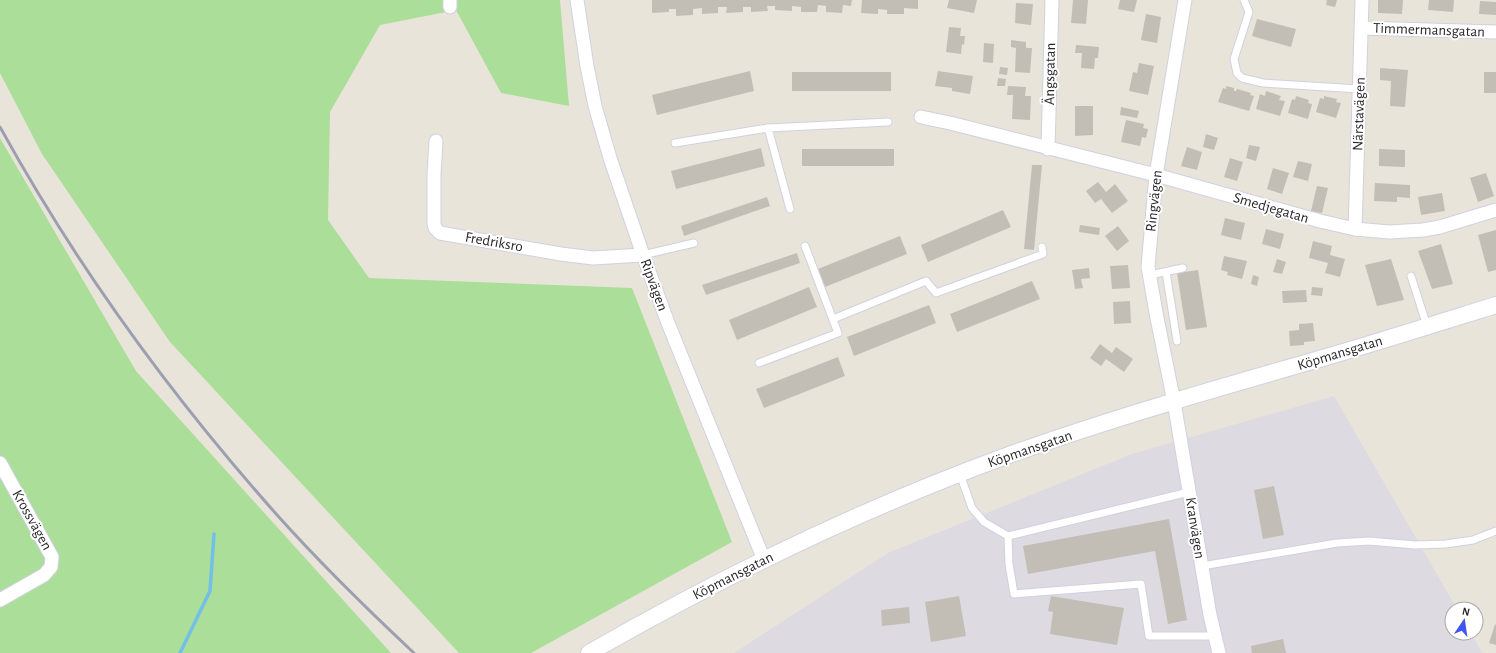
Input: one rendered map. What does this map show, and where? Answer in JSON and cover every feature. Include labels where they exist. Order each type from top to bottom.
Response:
[{"type":"street","name":"Ripvägen","points":[[577,0],[595,106],[610,158],[668,323],[764,560]]},
{"type":"street","name":"Ängsgatan","points":[[1048,149],[1052,0]]},
{"type":"street","name":"Ringvägen","points":[[1174,402],[1148,267],[1156,176],[1184,0]]},
{"type":"street","name":"Närstavägen","points":[[1355,229],[1362,0]]},
{"type":"street","name":"Timmermansgatan","points":[[1362,28],[1496,32]]},
{"type":"street","name":"Smedjegatan","points":[[921,117],[950,123],[1156,176],[1320,221],[1355,229],[1389,232],[1423,230],[1440,227],[1496,210]]},
{"type":"street","name":"Fredriksro","points":[[436,140],[434,224],[435,228],[440,233],[561,254],[593,258],[643,255]]},
{"type":"street","name":"Köpmansgatan","points":[[589,653],[686,600],[764,560],[858,516],[960,474],[1054,440],[1174,402],[1496,306]]},
{"type":"street","name":"Kranvägen","points":[[1174,402],[1210,615],[1219,653]]},
{"type":"street","name":"Krossvägen","points":[[0,463],[52,557],[51,567],[44,575],[0,600]]},
{"type":"lane","points":[[1244,0],[1249,12],[1234,60],[1237,73],[1242,78],[1263,83],[1360,89]]},
{"type":"lane","points":[[676,143],[768,128],[888,122]]},
{"type":"lane","points":[[768,128],[790,209]]},
{"type":"lane","points":[[643,255],[694,243]]},
{"type":"lane","points":[[759,363],[838,333],[805,246]]},
{"type":"lane","points":[[833,319],[926,281],[936,293],[1043,254],[1042,247]]},
{"type":"lane","points":[[1150,275],[1183,268]]},
{"type":"lane","points":[[1166,272],[1177,341]]},
{"type":"lane","points":[[1411,276],[1427,326]]},
{"type":"lane","points":[[960,474],[972,508],[984,522],[1008,536],[1190,492]]},
{"type":"lane","points":[[1202,566],[1337,543],[1369,540],[1414,544],[1446,544],[1473,540],[1496,531]]},
{"type":"lane","points":[[1008,536],[1009,564],[1014,594],[1141,584],[1149,636],[1215,636]]},
{"type":"shaded area","points":[[1334,396],[1452,601],[1444,601],[1444,641],[1475,641],[1482,653],[734,653],[888,553],[1132,454]]},
{"type":"green space","points":[[0,0],[560,0],[569,106],[501,93],[456,10],[380,25],[330,112],[328,220],[369,278],[632,288],[732,542],[531,653],[459,653],[170,342],[42,154],[0,73]]},
{"type":"green space","points":[[0,138],[136,371],[391,653],[0,653]]},
{"type":"building","points":[[652,0],[852,0],[851,6],[843,5],[842,13],[826,12],[826,6],[818,5],[817,12],[801,12],[801,7],[792,6],[792,11],[775,10],[775,6],[767,6],[768,11],[751,12],[751,7],[743,7],[743,12],[726,13],[727,7],[718,7],[718,13],[702,14],[702,8],[693,9],[693,15],[676,16],[676,9],[669,9],[669,12],[652,13]]},
{"type":"building","points":[[862,0],[918,0],[918,9],[904,8],[904,14],[887,14],[887,10],[878,9],[878,14],[861,13]]},
{"type":"building","points":[[949,0],[977,0],[974,13],[947,8]]},
{"type":"building","points":[[1073,0],[1088,0],[1086,24],[1071,23]]},
{"type":"building","points":[[1120,0],[1137,0],[1134,12],[1118,9]]},
{"type":"building","points":[[1327,0],[1337,0],[1335,7],[1326,5]]},
{"type":"building","points":[[1378,0],[1403,0],[1402,14],[1378,13]]},
{"type":"building","points":[[1429,0],[1454,0],[1453,12],[1428,10]]},
{"type":"building","points":[[1480,1],[1496,2],[1496,15],[1479,14]]},
{"type":"building","points":[[1016,3],[1033,4],[1031,25],[1015,23]]},
{"type":"building","points":[[1146,14],[1161,17],[1157,43],[1141,40]]},
{"type":"building","points":[[1257,19],[1296,29],[1291,47],[1252,36]]},
{"type":"building","points":[[949,27],[961,28],[960,36],[965,36],[961,54],[946,52]]},
{"type":"building","points":[[1011,40],[1026,42],[1026,48],[1032,48],[1030,73],[1015,72],[1016,48],[1011,47]]},
{"type":"building","points":[[984,43],[994,44],[993,63],[983,62]]},
{"type":"building","points":[[1076,45],[1099,47],[1098,58],[1095,58],[1094,69],[1081,68],[1082,53],[1075,53]]},
{"type":"building","points":[[1139,63],[1154,66],[1148,95],[1129,91],[1133,72],[1137,73]]},
{"type":"building","points":[[1000,67],[1008,68],[1007,75],[999,74]]},
{"type":"building","points":[[1380,68],[1408,70],[1405,107],[1390,106],[1391,81],[1380,80]]},
{"type":"building","points":[[750,71],[754,91],[657,115],[652,95]]},
{"type":"building","points":[[938,71],[973,76],[970,94],[952,91],[952,88],[935,86]]},
{"type":"building","points":[[792,72],[891,72],[891,91],[792,91]]},
{"type":"building","points":[[1484,72],[1496,72],[1496,93],[1484,93]]},
{"type":"building","points":[[998,78],[1006,79],[1005,86],[997,86]]},
{"type":"building","points":[[1008,86],[1026,87],[1025,96],[1031,96],[1030,120],[1012,119],[1013,95],[1007,95]]},
{"type":"building","points":[[1226,86],[1234,88],[1234,91],[1237,89],[1251,93],[1250,95],[1254,96],[1249,111],[1218,102],[1223,88],[1226,89]]},
{"type":"building","points":[[1266,91],[1281,96],[1279,100],[1285,101],[1280,116],[1256,109],[1260,94],[1265,96]]},
{"type":"building","points":[[1296,96],[1309,100],[1308,103],[1312,104],[1308,119],[1288,113],[1292,99],[1295,100]]},
{"type":"building","points":[[1324,96],[1337,99],[1336,102],[1341,103],[1336,118],[1316,112],[1320,98],[1324,99]]},
{"type":"building","points":[[1075,106],[1093,106],[1093,135],[1075,136]]},
{"type":"building","points":[[1121,107],[1139,111],[1137,118],[1120,115]]},
{"type":"building","points":[[1126,120],[1144,124],[1143,128],[1148,129],[1146,138],[1142,137],[1140,146],[1121,142]]},
{"type":"building","points":[[1206,134],[1218,138],[1214,150],[1203,147]]},
{"type":"building","points":[[1249,145],[1260,147],[1256,161],[1246,158]]},
{"type":"building","points":[[1187,147],[1202,152],[1197,170],[1181,166]]},
{"type":"building","points":[[761,148],[765,166],[676,189],[671,171]]},
{"type":"building","points":[[802,149],[894,149],[894,166],[802,166]]},
{"type":"building","points":[[1379,149],[1405,150],[1405,167],[1379,166]]},
{"type":"building","points":[[1230,158],[1243,162],[1237,181],[1224,177]]},
{"type":"building","points":[[1298,161],[1312,164],[1308,181],[1293,177]]},
{"type":"building","points":[[1032,165],[1042,165],[1034,250],[1024,249]]},
{"type":"building","points":[[1273,168],[1289,173],[1282,194],[1267,189]]},
{"type":"building","points":[[1486,173],[1494,196],[1478,202],[1470,178]]},
{"type":"building","points":[[1098,182],[1106,192],[1115,184],[1128,201],[1112,213],[1101,199],[1095,203],[1086,191]]},
{"type":"building","points":[[1375,183],[1410,185],[1410,198],[1397,197],[1397,202],[1374,201]]},
{"type":"building","points":[[1317,186],[1328,188],[1322,213],[1311,211]]},
{"type":"building","points":[[1442,193],[1445,211],[1421,215],[1418,197]]},
{"type":"building","points":[[767,197],[770,206],[684,236],[681,226]]},
{"type":"building","points":[[1003,210],[1011,227],[928,262],[921,245]]},
{"type":"building","points":[[1225,218],[1245,223],[1241,240],[1221,235]]},
{"type":"building","points":[[1080,225],[1100,228],[1099,235],[1079,232]]},
{"type":"building","points":[[1118,226],[1129,241],[1117,251],[1105,236]]},
{"type":"building","points":[[1266,229],[1284,234],[1280,249],[1262,244]]},
{"type":"building","points":[[1496,230],[1496,270],[1488,272],[1478,235]]},
{"type":"building","points":[[900,236],[907,254],[825,287],[818,269]]},
{"type":"building","points":[[1313,241],[1332,246],[1330,255],[1345,259],[1340,277],[1325,273],[1328,263],[1309,258]]},
{"type":"building","points":[[1441,244],[1453,284],[1432,289],[1418,251]]},
{"type":"building","points":[[797,253],[800,263],[706,295],[702,285]]},
{"type":"building","points":[[1224,256],[1247,261],[1242,279],[1227,275],[1228,272],[1221,270]]},
{"type":"building","points":[[1277,259],[1286,262],[1282,274],[1273,272]]},
{"type":"building","points":[[1391,259],[1404,300],[1377,306],[1365,265]]},
{"type":"building","points":[[1128,265],[1130,288],[1112,289],[1110,266]]},
{"type":"building","points":[[1089,268],[1090,278],[1081,279],[1083,288],[1075,289],[1072,270]]},
{"type":"building","points":[[1198,270],[1207,327],[1186,330],[1177,273]]},
{"type":"building","points":[[1253,275],[1259,277],[1257,286],[1251,284]]},
{"type":"building","points":[[1032,281],[1040,299],[957,332],[950,314]]},
{"type":"building","points":[[809,287],[817,307],[737,340],[729,320]]},
{"type":"building","points":[[1312,287],[1323,288],[1322,296],[1311,295]]},
{"type":"building","points":[[1306,290],[1307,302],[1283,303],[1282,291]]},
{"type":"building","points":[[1130,301],[1131,323],[1114,324],[1113,302]]},
{"type":"building","points":[[929,305],[936,323],[854,356],[847,337]]},
{"type":"building","points":[[1313,323],[1315,341],[1304,342],[1304,345],[1290,346],[1289,331],[1299,330],[1299,324]]},
{"type":"building","points":[[1100,344],[1112,353],[1116,347],[1133,359],[1124,372],[1106,359],[1101,366],[1090,358]]},
{"type":"building","points":[[838,357],[845,376],[764,408],[756,389]]},
{"type":"building","points":[[1274,486],[1284,535],[1263,539],[1254,490]]},
{"type":"building","points":[[1169,519],[1187,620],[1168,624],[1155,551],[1028,574],[1023,546]]},
{"type":"building","points":[[959,596],[966,636],[931,642],[925,602]]},
{"type":"building","points":[[1051,596],[1124,608],[1117,645],[1050,634],[1053,612],[1048,611]]},
{"type":"building","points":[[909,607],[910,623],[882,626],[881,610]]},
{"type":"building","points":[[1495,624],[1496,625],[1496,645],[1489,643]]},
{"type":"building","points":[[1283,639],[1286,653],[1252,653],[1251,646]]},
{"type":"waterway","points":[[180,653],[210,591],[214,534]]},
{"type":"railway","points":[[0,127],[61,230],[128,329],[164,378],[239,471],[294,534],[344,586],[414,653]]}]
